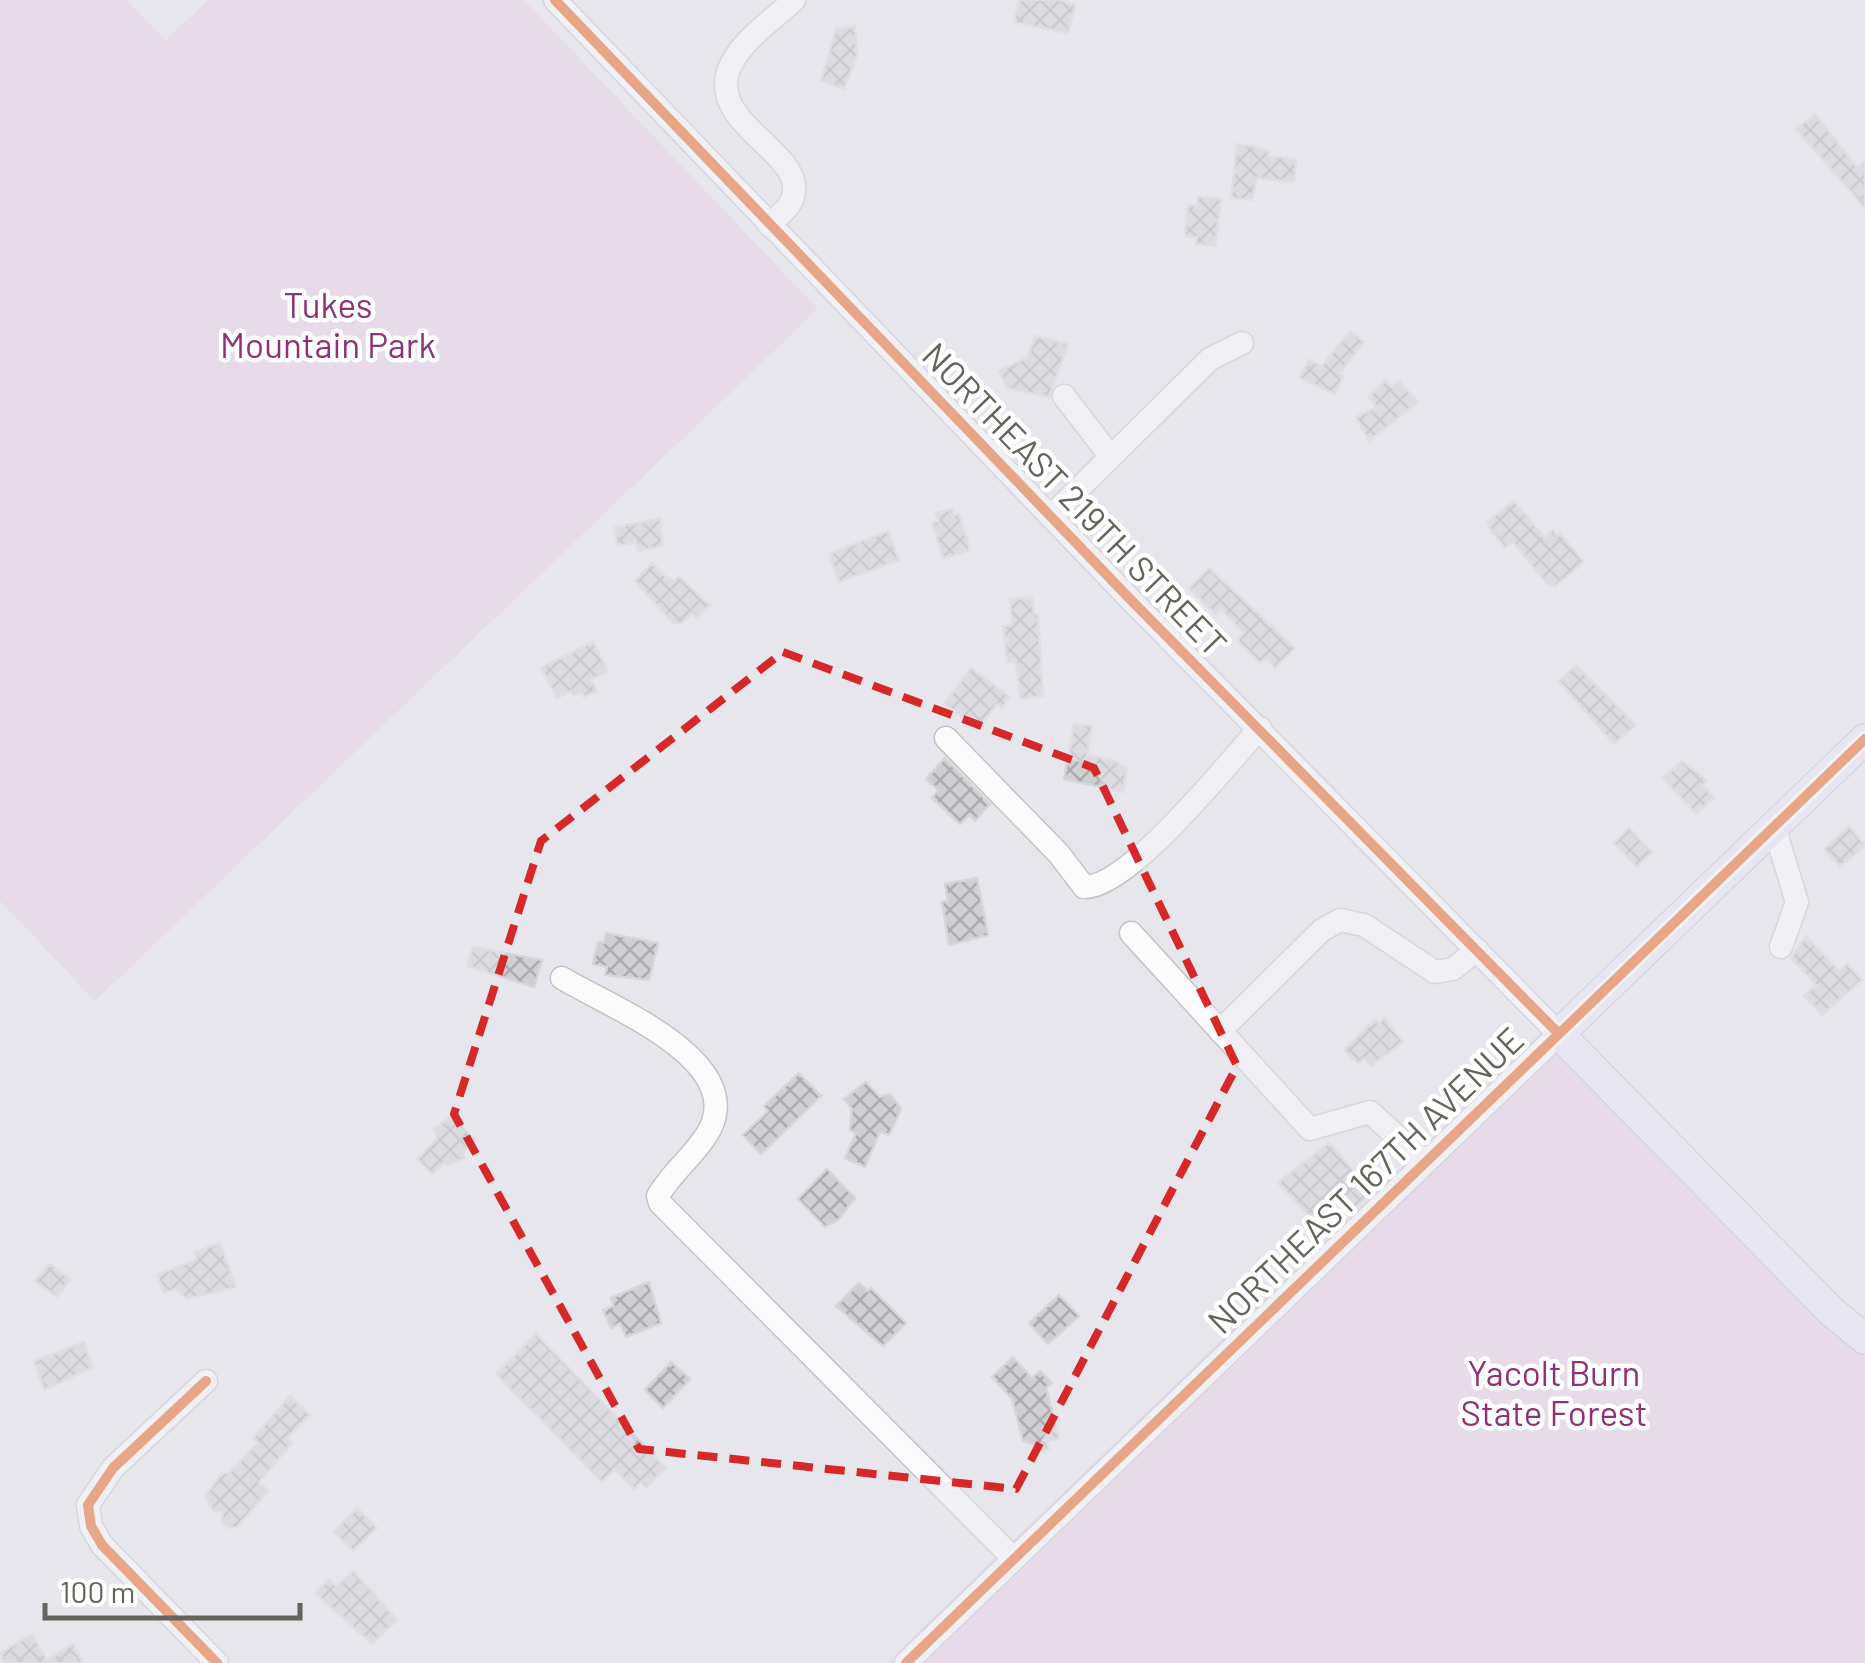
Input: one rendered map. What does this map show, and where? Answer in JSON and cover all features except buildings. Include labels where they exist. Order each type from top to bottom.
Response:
[{"type":"main road","name":"NORTHEAST 167TH AVENUE","points":[[1559,1034],[1865,739]]},
{"type":"main road","name":"NORTHEAST 219TH STREET","points":[[1559,1034],[1806,1286],[1865,1339]]},
{"type":"street","name":"NORTHEAST 219TH STREET","points":[[555,0],[1051,516],[1559,1034]]},
{"type":"street","points":[[770,225],[791,203],[794,186],[788,168],[731,108],[726,90],[729,68],[743,48],[794,0]]},
{"type":"street","points":[[1051,516],[1210,359],[1242,343]]},
{"type":"street","points":[[1064,396],[1111,457]]},
{"type":"street","points":[[946,738],[1059,854],[1084,887],[1097,887],[1146,852],[1260,728]]},
{"type":"street","points":[[1774,826],[1797,902],[1781,947]]},
{"type":"street","points":[[1220,1031],[1322,930],[1340,920],[1364,925],[1434,972],[1453,969],[1477,950]]},
{"type":"street","points":[[1132,933],[1310,1129],[1370,1112],[1424,1162]]},
{"type":"street","points":[[562,978],[669,1040],[708,1075],[714,1093],[710,1128],[658,1196],[670,1215],[1014,1559]]},
{"type":"street","name":"NORTHEAST 167TH AVENUE","points":[[906,1663],[1559,1034]]},
{"type":"street","points":[[206,1381],[113,1468],[88,1504],[91,1526],[102,1545],[217,1663]]},
{"type":"highlighted area","points":[[783,652],[1094,768],[1237,1066],[1016,1489],[639,1449],[454,1114],[541,841]]},
{"type":"green space","name":"Tukes Mountain Park","points":[[0,0],[127,0],[166,40],[208,0],[524,0],[818,309],[95,1001],[0,901]]},
{"type":"green space","name":"Yacolt Burn State Forest","points":[[1558,1016],[1865,1324],[1865,1663],[886,1663]]},
{"type":"cycle path","points":[[555,0],[1129,598],[1559,1034]]},
{"type":"cycle path","points":[[906,1663],[1865,739]]},
{"type":"cycle path","points":[[206,1381],[113,1468],[88,1505],[91,1526],[102,1545],[217,1663]]}]
